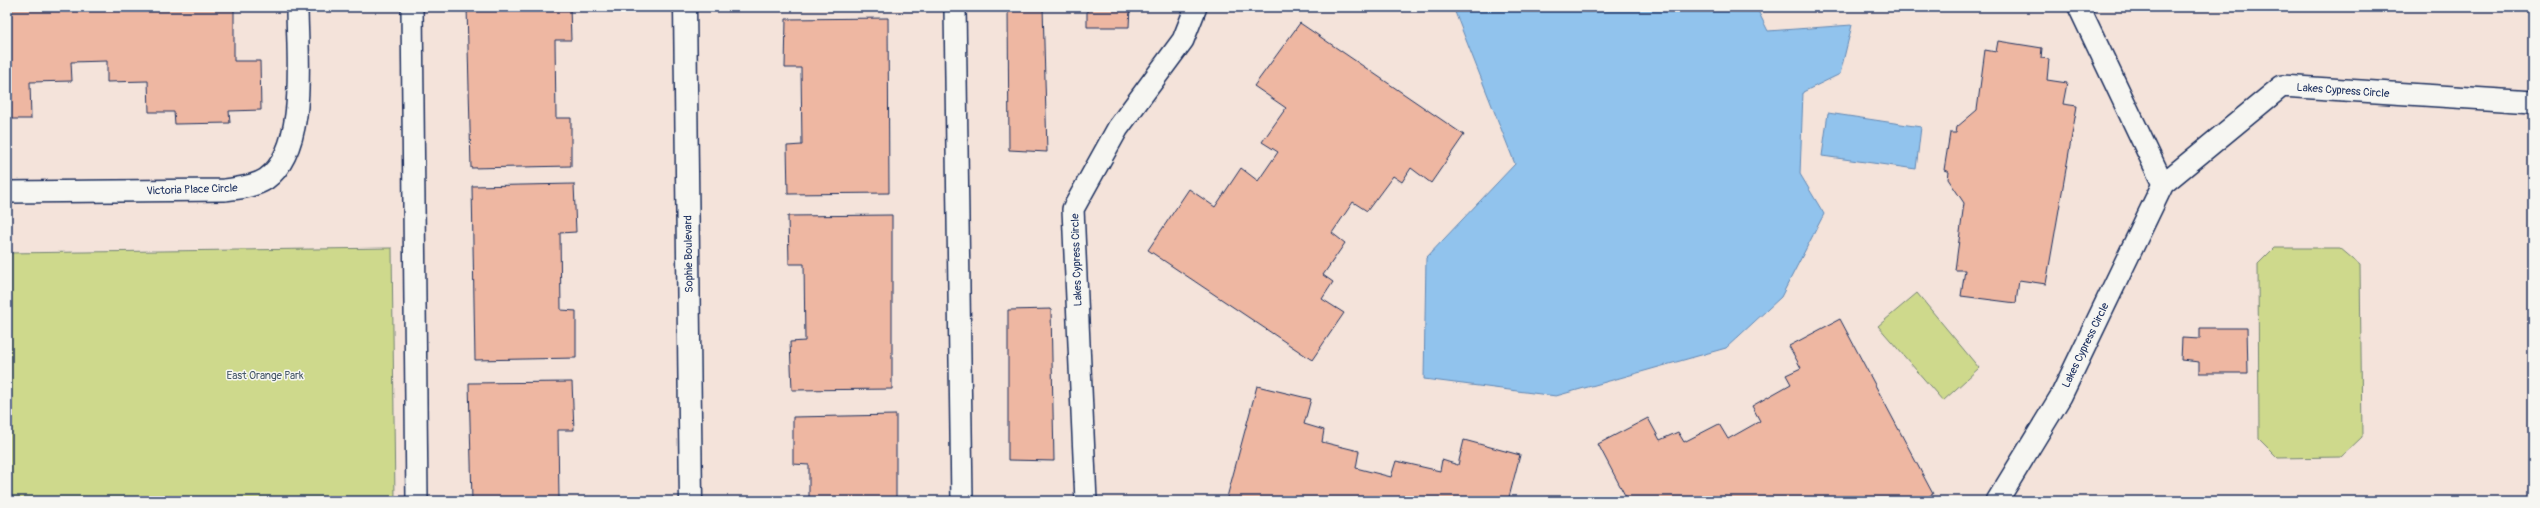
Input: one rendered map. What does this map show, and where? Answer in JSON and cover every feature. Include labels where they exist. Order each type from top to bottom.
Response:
[{"type":"street","name":"Sophie Boulevard","points":[[685,7],[691,501]]},
{"type":"lane","name":"Victoria Place Circle","points":[[7,192],[225,190],[247,187],[265,179],[277,169],[285,156],[296,123],[297,7]]},
{"type":"lane","points":[[412,7],[417,501]]},
{"type":"lane","points":[[955,7],[962,501]]},
{"type":"lane","name":"Lakes Cypress Circle","points":[[1086,501],[1073,209],[1118,128],[1183,40],[1196,7]]},
{"type":"lane","points":[[2079,7],[2163,184]]},
{"type":"lane","name":"Lakes Cypress Circle","points":[[1997,501],[2061,396],[2163,184],[2282,86],[2533,102]]},
{"type":"green space","name":"East Orange Park","points":[[392,248],[395,501],[7,501],[7,253]]},
{"type":"green space","points":[[2274,248],[2340,248],[2360,265],[2362,437],[2341,457],[2278,458],[2259,439],[2258,264]]},
{"type":"green space","points":[[1917,293],[1979,368],[1943,401],[1878,326]]},
{"type":"water","points":[[1453,7],[1756,7],[1768,31],[1852,25],[1840,74],[1803,92],[1800,174],[1824,214],[1781,297],[1726,348],[1556,396],[1424,379],[1426,258],[1515,164]]},
{"type":"water","points":[[1828,113],[1921,127],[1916,169],[1822,156]]},
{"type":"building","points":[[7,7],[234,7],[234,61],[260,61],[261,110],[229,111],[230,123],[175,124],[174,112],[149,112],[148,81],[107,82],[107,61],[71,62],[72,81],[30,82],[31,119],[7,119]]},
{"type":"building","points":[[467,7],[570,7],[571,40],[555,40],[556,118],[571,118],[571,166],[471,168]]},
{"type":"building","points":[[1008,7],[1043,7],[1047,152],[1009,150]]},
{"type":"building","points":[[1087,7],[1130,7],[1129,27],[1087,27]]},
{"type":"building","points":[[888,18],[889,193],[788,194],[787,146],[802,145],[801,68],[785,68],[786,19]]},
{"type":"building","points":[[1300,23],[1464,135],[1431,183],[1411,168],[1402,182],[1393,176],[1367,211],[1353,202],[1332,233],[1345,243],[1323,275],[1333,282],[1322,299],[1344,313],[1312,360],[1148,250],[1189,189],[1215,207],[1241,168],[1258,181],[1278,152],[1262,142],[1286,108],[1254,86]]},
{"type":"building","points":[[1998,41],[2042,48],[2041,58],[2049,59],[2047,80],[2067,83],[2063,104],[2077,106],[2046,284],[2019,280],[2016,303],[1961,296],[1965,270],[1955,270],[1964,203],[1948,179],[1949,172],[1944,170],[1950,133],[1956,133],[1957,127],[1977,110],[1985,50],[1996,52]]},
{"type":"building","points":[[574,184],[576,232],[560,233],[561,310],[576,311],[576,358],[475,360],[472,186]]},
{"type":"building","points":[[892,215],[892,389],[792,390],[790,342],[805,341],[804,264],[789,264],[788,216]]},
{"type":"building","points":[[1051,309],[1054,461],[1008,460],[1008,310]]},
{"type":"building","points":[[1840,319],[1933,494],[1920,501],[1848,501],[1847,499],[1843,501],[1628,501],[1598,444],[1648,418],[1660,440],[1678,432],[1684,442],[1719,424],[1728,439],[1760,421],[1752,406],[1791,384],[1786,375],[1801,368],[1789,346]]},
{"type":"building","points":[[2200,328],[2247,328],[2248,373],[2199,373],[2199,362],[2181,360],[2182,338],[2200,339]]},
{"type":"building","points":[[572,382],[574,430],[558,430],[559,501],[472,501],[469,383]]},
{"type":"building","points":[[1257,386],[1311,399],[1304,424],[1324,430],[1322,442],[1359,451],[1356,468],[1391,477],[1396,461],[1440,471],[1442,460],[1458,465],[1464,440],[1520,455],[1508,501],[1226,501]]},
{"type":"building","points":[[896,415],[896,501],[809,501],[809,465],[793,464],[793,417]]}]
